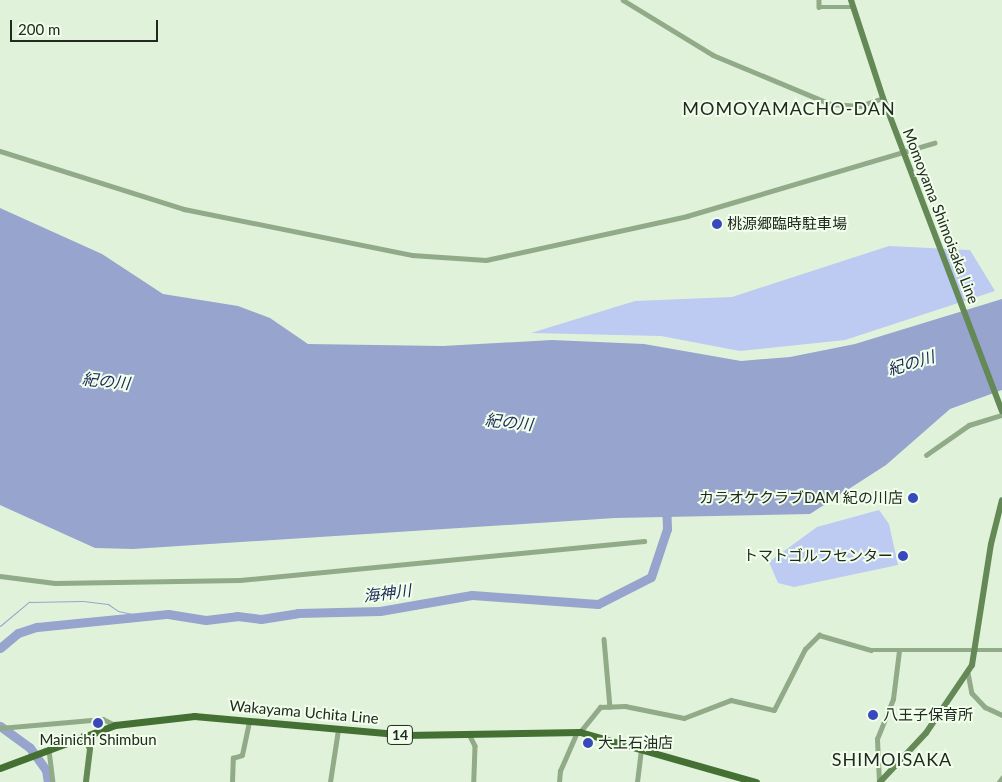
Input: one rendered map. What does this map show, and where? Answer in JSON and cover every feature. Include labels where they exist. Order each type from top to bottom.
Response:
[{"type":"main road","name":"Momoyama Shimoisaka Line","points":[[852,3],[883,98],[1002,410]]},
{"type":"main road","points":[[880,782],[926,733],[968,673],[976,648],[991,544],[1002,500]]},
{"type":"main road","name":"Wakayama Uchita Line","points":[[0,768],[28,759],[84,735],[116,725],[194,716],[405,735],[578,732],[641,747],[756,782]]},
{"type":"main road","points":[[84,735],[90,749],[86,782]]},
{"type":"street","points":[[623,0],[689,43],[756,75],[822,101],[860,106],[883,98]]},
{"type":"street","points":[[818,0],[819,7],[852,3]]},
{"type":"street","points":[[0,151],[184,209],[412,254],[486,260],[687,216],[934,143]]},
{"type":"street","points":[[926,455],[969,425],[1002,415]]},
{"type":"street","points":[[0,576],[55,582],[240,580],[644,541]]},
{"type":"street","points":[[559,782],[560,771],[578,732],[589,723],[596,709],[610,707],[647,709],[684,718],[731,700],[774,710],[806,649],[819,634],[871,650],[899,651],[976,648],[1002,650]]},
{"type":"street","points":[[604,639],[610,707]]},
{"type":"street","points":[[880,782],[877,739],[893,699],[899,651]]},
{"type":"street","points":[[968,673],[972,693],[986,707],[1002,715]]},
{"type":"street","points":[[0,728],[12,724],[103,719],[116,725]]},
{"type":"street","points":[[232,782],[233,758],[242,755],[249,721]]},
{"type":"street","points":[[330,782],[338,730]]},
{"type":"street","points":[[469,734],[475,746],[474,782]]},
{"type":"street","points":[[636,782],[641,747]]},
{"type":"street","points":[[46,751],[53,782]]},
{"type":"street","points":[[999,782],[1002,778]]},
{"type":"shaded area","points":[[889,246],[970,250],[995,291],[845,340],[740,351],[661,336],[531,333],[635,301],[732,297]]},
{"type":"shaded area","points":[[879,510],[889,524],[898,565],[794,587],[778,583],[769,562],[817,527]]},
{"type":"water","name":"紀の川","points":[[0,208],[102,254],[163,294],[238,306],[270,318],[308,344],[443,346],[552,340],[644,344],[741,361],[790,357],[855,344],[1002,299],[1002,390],[950,409],[886,465],[810,514],[615,518],[133,549],[95,548],[0,505]]},
{"type":"waterway","name":"海神川","points":[[0,648],[18,633],[37,627],[168,614],[206,620],[237,616],[261,619],[298,613],[380,611],[472,595],[598,604],[651,577],[667,529],[666,506]]},
{"type":"waterway","points":[[0,626],[29,602],[83,601],[108,604],[118,611],[142,616]]},
{"type":"waterway","name":"海神川","points":[[0,726],[30,748],[46,770],[48,782]]},
{"type":"place","name":"桃源郷臨時駐車場","points":[[717,224]]},
{"type":"place","name":"カラオケクラブDAM 紀の川店","points":[[913,498]]},
{"type":"place","name":"トマトゴルフセンター","points":[[903,556]]},
{"type":"place","name":"八王子保育所","points":[[873,715]]},
{"type":"place","name":"Mainichi Shimbun","points":[[98,723]]},
{"type":"place","name":"大上石油店","points":[[588,743]]},
{"type":"district","name":"MOMOYAMACHO-DAN","points":[[789,108]]},
{"type":"district","name":"SHIMOISAKA","points":[[892,759]]}]
